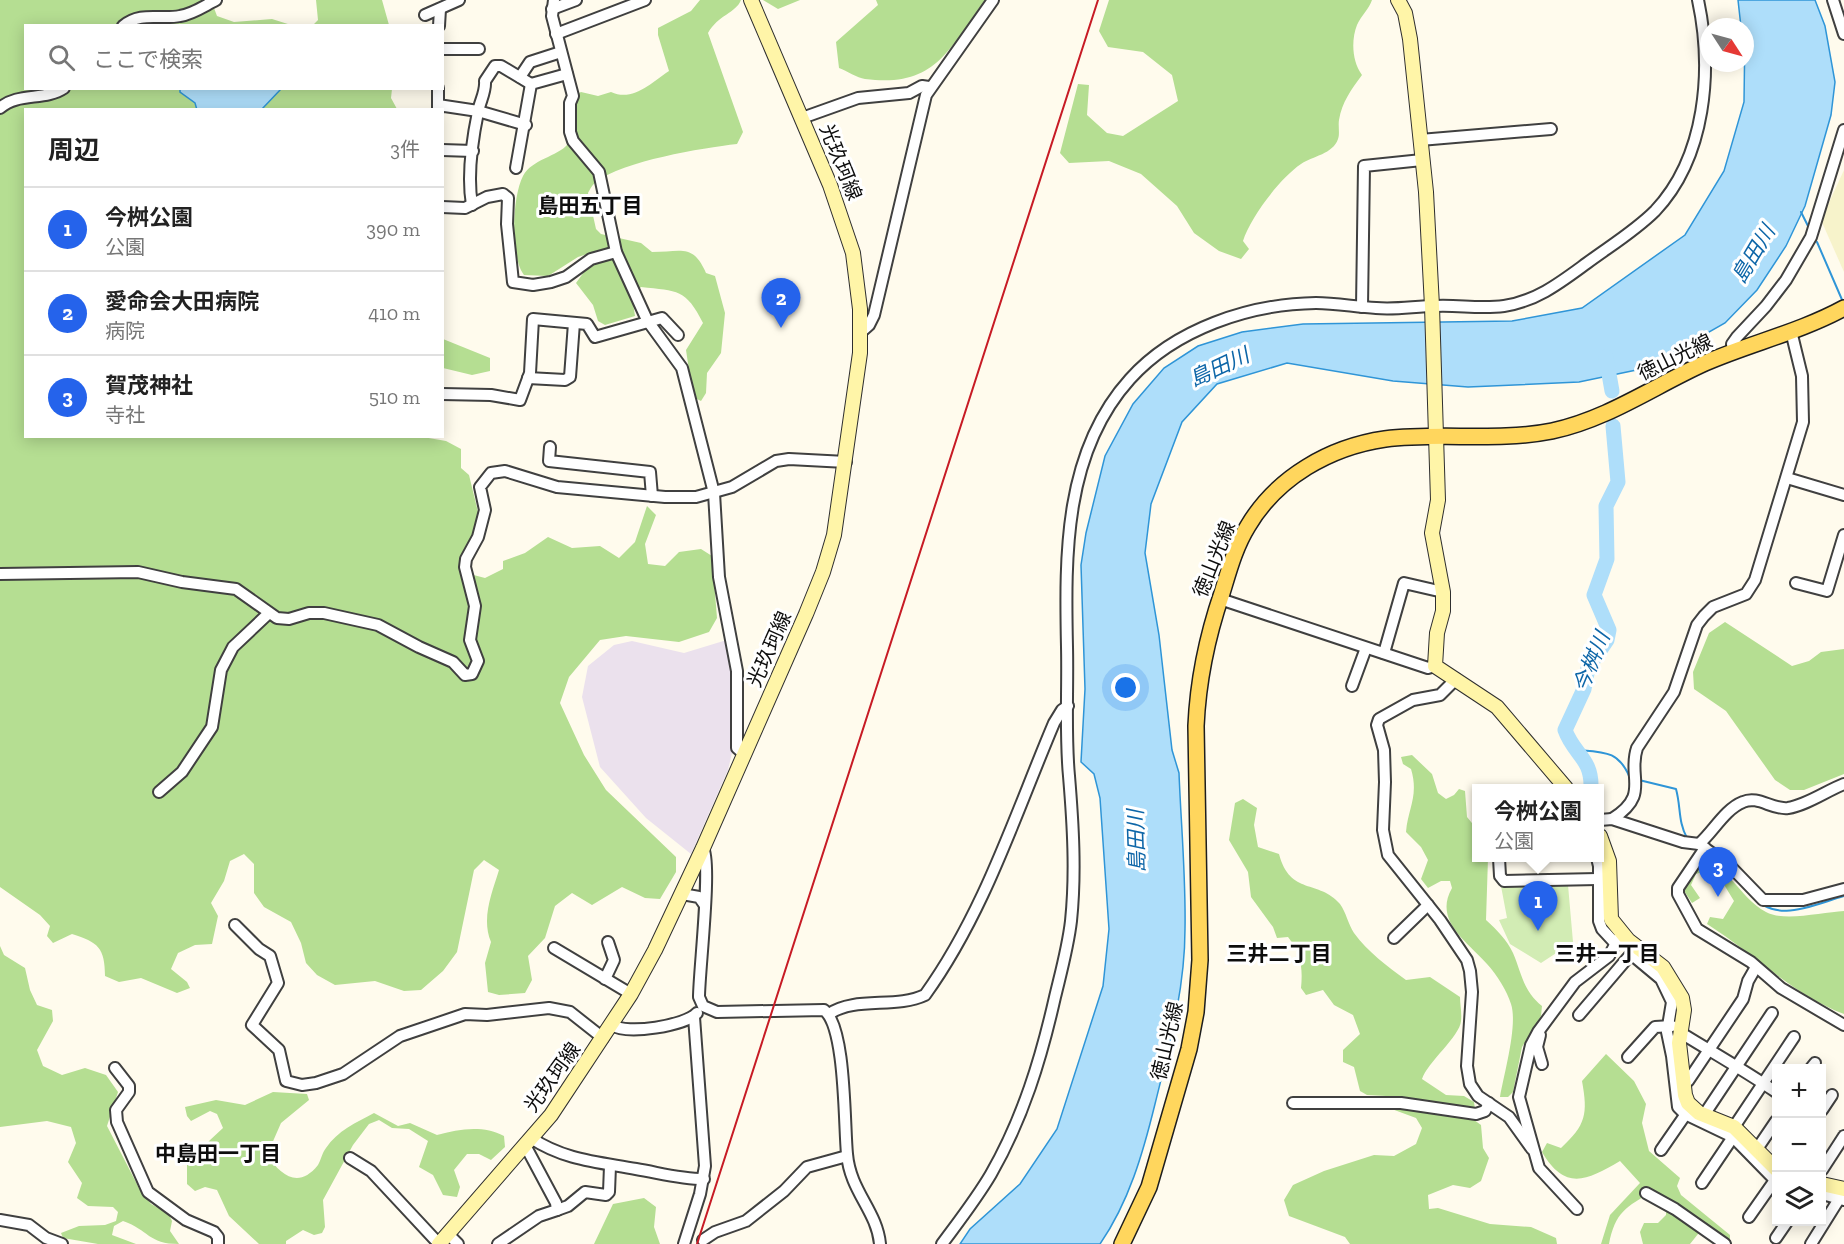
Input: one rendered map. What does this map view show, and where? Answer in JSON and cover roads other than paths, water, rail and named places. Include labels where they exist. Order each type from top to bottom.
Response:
[{"type":"main road","name":"光玖珂線","points":[[446,1241],[550,1115],[631,994],[703,848],[823,572],[834,535],[846,462],[860,333],[858,284],[853,253],[838,207],[751,0]]},
{"type":"main road","points":[[1400,1],[1410,39],[1422,160],[1432,310],[1438,432],[1438,500],[1432,533],[1443,592],[1443,611],[1437,633],[1435,666],[1483,696],[1504,714],[1563,784]]},
{"type":"main road","name":"徳山光線","points":[[1122,1244],[1149,1187],[1189,1049],[1196,1012],[1200,960],[1197,690],[1206,645],[1220,599],[1236,548],[1248,525],[1266,502],[1290,479],[1333,453],[1358,444],[1438,432],[1502,438],[1554,430],[1584,422],[1732,352],[1843,309]]},
{"type":"main road","points":[[1604,848],[1609,861],[1611,919],[1618,938],[1663,967],[1679,988],[1684,1010],[1676,1030],[1688,1111],[1704,1115],[1757,1149],[1773,1172]]},
{"type":"main road","points":[[1826,1186],[1843,1195]]},
{"type":"street","points":[[126,24],[136,18],[177,17],[216,0]]},
{"type":"street","points":[[424,15],[459,0]]},
{"type":"street","points":[[576,0],[553,5],[556,34],[573,96],[570,103],[570,132],[578,148],[599,172],[616,252],[646,320],[682,368],[714,493],[719,578],[737,671],[737,748],[744,754]]},
{"type":"street","points":[[556,34],[645,0]]},
{"type":"street","points":[[860,333],[869,325],[874,315],[929,87],[993,0]]},
{"type":"street","points":[[942,1244],[983,1187],[1004,1152],[1036,1074],[1069,935],[1073,895],[1074,840],[1068,774],[1065,605],[1069,529],[1080,469],[1091,439],[1126,383],[1165,347],[1221,321],[1315,303],[1432,310],[1502,306],[1522,302],[1541,294],[1634,230],[1656,209],[1682,174],[1689,159],[1699,116],[1704,47],[1698,0]]},
{"type":"street","points":[[1833,0],[1844,34]]},
{"type":"street","points":[[439,24],[440,9]]},
{"type":"street","points":[[444,49],[479,50]]},
{"type":"street","points":[[520,77],[530,62],[561,52]]},
{"type":"street","points":[[472,205],[470,191],[478,111],[486,88],[485,81],[495,66],[501,66],[531,84],[567,74]]},
{"type":"street","points":[[516,168],[526,125],[531,84]]},
{"type":"street","points":[[802,118],[858,98],[909,93],[922,86],[929,87]]},
{"type":"street","points":[[0,108],[13,100],[55,94],[61,90]]},
{"type":"street","points":[[438,90],[438,107],[478,111],[526,125]]},
{"type":"street","points":[[1420,140],[1551,129]]},
{"type":"street","points":[[1732,352],[1732,344],[1766,306],[1802,254],[1815,226],[1844,130]]},
{"type":"street","points":[[444,150],[473,151]]},
{"type":"street","points":[[1362,307],[1364,166],[1422,160]]},
{"type":"street","points":[[444,207],[465,208],[487,197],[503,194],[508,198],[507,224],[513,282],[533,285],[551,282],[566,277],[591,259],[616,252]]},
{"type":"street","points":[[444,394],[490,395],[516,402],[520,400],[528,378],[533,319],[587,324],[595,337],[646,320],[662,318],[678,335]]},
{"type":"street","points":[[528,378],[565,380],[570,377],[573,323]]},
{"type":"street","points":[[1612,819],[1633,798],[1637,787],[1633,758],[1637,748],[1674,692],[1697,626],[1713,607],[1746,594],[1751,588],[1803,422],[1802,376],[1791,331]]},
{"type":"street","points":[[550,447],[549,461],[650,472],[652,496]]},
{"type":"street","points":[[0,574],[138,572],[182,582],[236,589],[277,618],[289,619],[309,613],[324,613],[378,625],[453,662],[465,675],[472,674],[478,661],[470,640],[475,606],[465,567],[485,510],[480,493],[483,480],[499,470],[557,487],[652,496],[696,497],[732,487],[776,461],[789,459],[846,462]]},
{"type":"street","points":[[1787,478],[1844,495]]},
{"type":"street","points":[[1796,583],[1827,591],[1844,535]]},
{"type":"street","points":[[1384,653],[1404,583],[1443,592]]},
{"type":"street","points":[[1220,599],[1428,668],[1435,666]]},
{"type":"street","points":[[159,792],[182,772],[212,727],[221,670],[233,647],[269,613]]},
{"type":"street","points":[[1352,686],[1366,648]]},
{"type":"street","points":[[1456,679],[1440,695],[1413,700],[1384,715],[1377,725],[1384,750],[1383,830],[1385,845],[1392,862],[1428,905],[1467,960],[1472,992],[1467,1066],[1470,1084],[1478,1096],[1494,1106],[1523,1133],[1532,1149]]},
{"type":"street","points":[[829,1014],[838,1008],[893,1002],[925,995],[943,970],[974,916],[1054,723],[1062,710],[1068,706]]},
{"type":"street","points":[[1844,784],[1787,808],[1774,807],[1752,799],[1735,806],[1702,846],[1678,894],[1697,929],[1796,997],[1844,1025]]},
{"type":"street","points":[[1604,820],[1612,819],[1702,846],[1731,867],[1755,895],[1763,900],[1803,900],[1844,889]]},
{"type":"street","points":[[703,848],[706,853],[699,998],[703,1006],[717,1012],[824,1010],[829,1014],[834,1022],[845,1103],[847,1156],[858,1195],[876,1223],[880,1244]]},
{"type":"street","points":[[1499,862],[1500,876],[1504,881],[1598,879]]},
{"type":"street","points":[[1577,1209],[1539,1168],[1519,1097],[1531,1045],[1538,1032],[1575,982],[1609,956],[1618,938],[1602,929],[1599,921],[1597,862]]},
{"type":"street","points":[[682,894],[699,897],[704,904]]},
{"type":"street","points":[[1394,938],[1428,905]]},
{"type":"street","points":[[235,926],[259,950],[270,956],[278,983],[252,1025],[275,1043],[279,1050],[286,1081],[290,1084],[316,1083],[343,1074],[400,1036],[465,1014],[487,1015],[549,1008],[570,1012],[603,1038]]},
{"type":"street","points":[[605,979],[614,960],[608,942]]},
{"type":"street","points":[[554,948],[631,994]]},
{"type":"street","points":[[1579,1015],[1631,954],[1661,979],[1672,1002],[1676,1030],[1678,1107],[1733,1132],[1772,1173]]},
{"type":"street","points":[[1609,956],[1621,966]]},
{"type":"street","points":[[1684,1082],[1688,1081],[1743,999],[1748,981],[1756,968]]},
{"type":"street","points":[[612,1025],[624,1029],[674,1025],[694,1017],[703,1006]]},
{"type":"street","points":[[1704,1115],[1772,1013]]},
{"type":"street","points":[[684,1244],[704,1179],[694,1017]]},
{"type":"street","points":[[1628,1057],[1655,1026],[1676,1030],[1772,1089]]},
{"type":"street","points":[[1538,1032],[1537,1047],[1542,1064]]},
{"type":"street","points":[[1702,1183],[1794,1037]]},
{"type":"street","points":[[115,1068],[129,1086],[129,1092],[116,1110],[117,1122],[148,1192],[177,1214],[214,1232],[218,1237],[218,1244]]},
{"type":"street","points":[[1826,1103],[1832,1095]]},
{"type":"street","points":[[1293,1102],[1401,1103],[1476,1114],[1494,1106],[1506,1108],[1519,1097]]},
{"type":"street","points":[[1661,1150],[1688,1111]]},
{"type":"street","points":[[1757,1149],[1772,1127]]},
{"type":"street","points":[[1826,1163],[1844,1136]]},
{"type":"street","points":[[528,1142],[563,1155],[610,1166],[635,1168],[680,1179],[704,1179]]},
{"type":"street","points":[[528,1142],[556,1203],[557,1210]]},
{"type":"street","points":[[703,1240],[715,1232],[746,1221],[784,1191],[807,1167],[847,1156]]},
{"type":"street","points":[[350,1158],[371,1171],[446,1241]]},
{"type":"street","points":[[498,1244],[539,1216],[568,1206],[585,1192],[606,1195],[609,1192],[610,1166]]},
{"type":"street","points":[[1749,1217],[1772,1183]]},
{"type":"street","points":[[1646,1193],[1675,1209],[1725,1244]]},
{"type":"street","points":[[1826,1194],[1843,1195]]},
{"type":"street","points":[[1811,1244],[1843,1195]]},
{"type":"street","points":[[0,1220],[29,1225],[45,1238],[62,1244]]},
{"type":"street","points":[[1776,1238],[1784,1226]]},
{"type":"water","name":"島田川","points":[[1738,0],[1815,0],[1825,26],[1835,82],[1831,115],[1805,206],[1786,246],[1757,290],[1725,323],[1646,368],[1579,382],[1468,387],[1393,381],[1287,363],[1217,384],[1182,422],[1151,504],[1145,553],[1159,635],[1172,750],[1179,773],[1185,910],[1184,951],[1179,996],[1171,1039],[1150,1122],[1127,1194],[1100,1244],[960,1244],[970,1229],[1020,1184],[1057,1129],[1103,986],[1109,929],[1100,798],[1094,774],[1081,762],[1085,689],[1081,565],[1086,533],[1105,456],[1133,404],[1164,368],[1198,346],[1242,332],[1303,324],[1512,321],[1582,308],[1685,235],[1724,171],[1744,102],[1744,72],[1754,72],[1754,18],[1740,18]]},
{"type":"water","points":[[180,90],[280,90],[263,108],[196,108],[195,103]]},
{"type":"waterway","points":[[1801,212],[1808,226]]},
{"type":"waterway","points":[[1817,242],[1843,302]]},
{"type":"waterway","name":"今桝川","points":[[1606,357],[1612,391]]},
{"type":"waterway","name":"今桝川","points":[[1591,784],[1586,763],[1565,730],[1584,689],[1588,668],[1607,640],[1609,630],[1594,595],[1607,559],[1606,506],[1618,482],[1613,426]]},
{"type":"waterway","points":[[1578,750],[1596,751],[1616,758],[1626,769],[1630,778]]},
{"type":"waterway","points":[[1639,780],[1676,789],[1682,826],[1687,838]]},
{"type":"waterway","points":[[1750,894],[1771,909],[1783,911],[1795,910],[1844,896]]},
{"type":"railway","points":[[697,1244],[1098,0]]},
{"type":"place","name":"愛命会大田病院","points":[[781,328]]},
{"type":"place","name":"賀茂神社","points":[[1718,897]]},
{"type":"place","name":"今桝公園","points":[[1538,931]]},
{"type":"district","name":"島田五丁目","points":[[590,205]]},
{"type":"district","name":"三井二丁目","points":[[1279,953]]},
{"type":"district","name":"三井一丁目","points":[[1607,953]]},
{"type":"district","name":"中島田一丁目","points":[[218,1153]]}]
